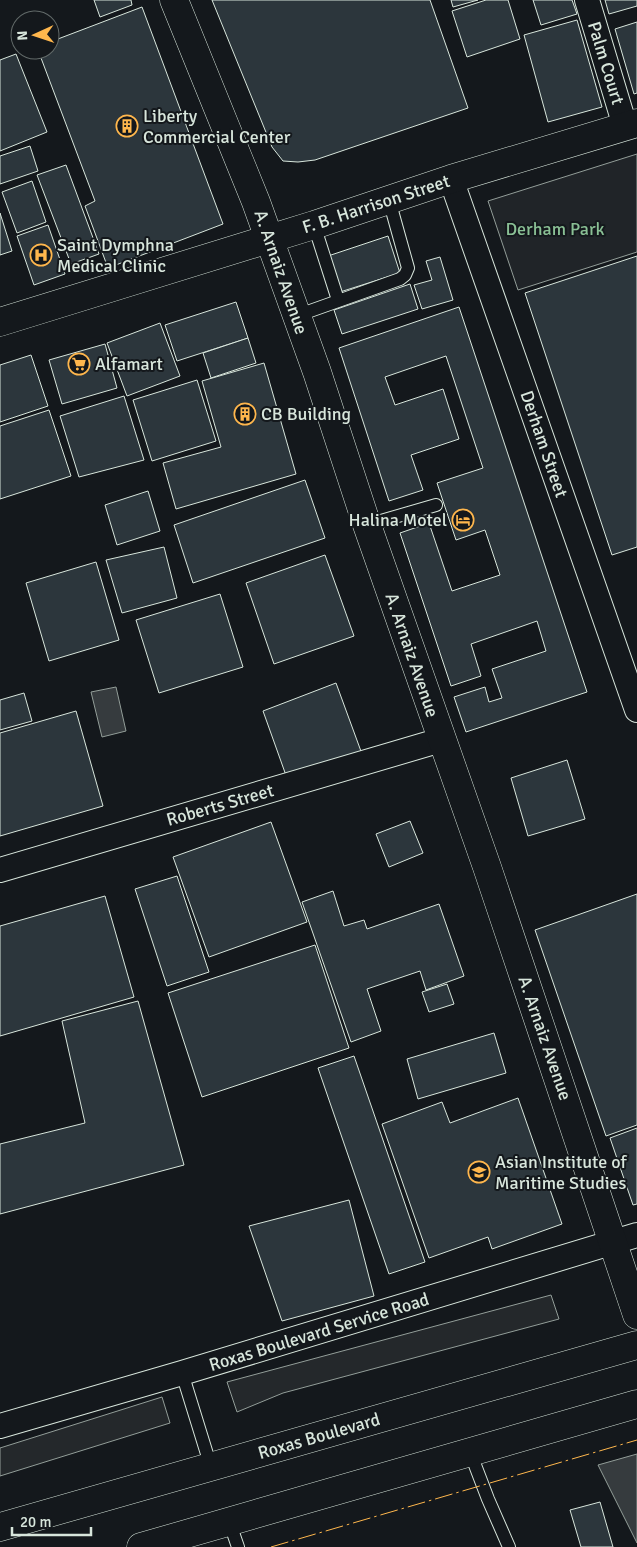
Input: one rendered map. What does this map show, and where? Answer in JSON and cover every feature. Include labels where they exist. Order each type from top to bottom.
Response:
[{"type":"main road","name":"A. Arnaiz Avenue","points":[[174,0],[256,202],[317,372],[441,740],[625,1239],[637,1315]]},
{"type":"main road","name":"F. B. Harrison Street","points":[[0,322],[631,124]]},
{"type":"main road","name":"Roxas Boulevard","points":[[0,1527],[637,1345]]},
{"type":"main road","points":[[141,1547],[637,1404]]},
{"type":"street","name":"Palm Court","points":[[587,0],[631,124]]},
{"type":"street","name":"Derham Street","points":[[451,179],[637,710]]},
{"type":"street","name":"Roberts Street","points":[[0,870],[441,740]]},
{"type":"street","name":"Roxas Boulevard Service Road","points":[[0,1426],[625,1239]]},
{"type":"lane","points":[[296,316],[400,279],[405,275],[408,268],[389,200]]},
{"type":"lane","points":[[314,225],[338,300]]},
{"type":"lane","points":[[367,525],[436,505]]},
{"type":"lane","points":[[182,1373],[211,1467]]},
{"type":"lane","points":[[470,1452],[509,1547]]},
{"type":"lane","points":[[229,1521],[238,1547]]},
{"type":"green space","name":"Derham Park","points":[[637,154],[637,252],[518,290],[488,201]]},
{"type":"shaded area","points":[[116,687],[126,731],[102,737],[91,692]]},
{"type":"shaded area","points":[[551,1295],[559,1319],[283,1393],[237,1412],[227,1382]]},
{"type":"shaded area","points":[[162,1397],[170,1423],[0,1476],[0,1448]]},
{"type":"shaded area","points":[[637,1454],[637,1543],[598,1465]]},
{"type":"building","points":[[94,0],[131,0],[132,5],[100,17]]},
{"type":"building","points":[[212,0],[430,0],[468,108],[315,160],[283,161],[272,147]]},
{"type":"building","points":[[451,0],[478,0],[453,7]]},
{"type":"building","points":[[486,0],[508,0],[520,39],[467,57],[452,11]]},
{"type":"building","points":[[533,0],[572,0],[577,14],[541,25]]},
{"type":"building","points":[[605,0],[637,0],[637,6],[609,14]]},
{"type":"building","name":"Liberty Commercial Center","points":[[142,7],[223,224],[108,268],[85,206],[95,201],[42,60],[60,60],[60,38]]},
{"type":"building","points":[[577,20],[602,107],[548,122],[524,35]]},
{"type":"building","points":[[637,22],[637,93],[634,94],[615,29]]},
{"type":"building","points":[[10,56],[10,60],[18,60],[47,132],[0,151],[0,60]]},
{"type":"building","points":[[30,146],[38,171],[0,184],[0,156]]},
{"type":"building","points":[[66,165],[99,254],[71,264],[37,175]]},
{"type":"building","points":[[32,181],[46,222],[17,233],[2,192]]},
{"type":"building","points":[[0,213],[12,251],[0,255]]},
{"type":"building","name":"Saint Dymphna Medical Clinic","points":[[48,225],[65,274],[34,285],[17,236]]},
{"type":"building","points":[[388,236],[400,273],[340,292],[328,256]]},
{"type":"building","points":[[637,256],[637,547],[612,555],[525,293]]},
{"type":"building","points":[[440,257],[453,300],[422,309],[414,285],[432,280],[426,261]]},
{"type":"building","points":[[410,284],[418,309],[342,334],[334,310]]},
{"type":"building","points":[[236,302],[248,338],[177,361],[165,325]]},
{"type":"building","points":[[459,307],[587,692],[466,732],[454,697],[485,687],[489,702],[502,698],[492,669],[546,651],[537,621],[471,644],[481,676],[451,686],[400,533],[429,523],[452,591],[500,575],[485,530],[456,540],[437,483],[483,468],[446,356],[385,377],[395,405],[443,389],[459,439],[411,455],[423,490],[389,501],[339,348]]},
{"type":"building","points":[[160,323],[180,376],[127,396],[107,343]]},
{"type":"building","points":[[248,338],[256,363],[211,378],[203,353]]},
{"type":"building","points":[[105,344],[117,388],[62,404],[49,360]]},
{"type":"building","points":[[31,355],[48,406],[0,422],[0,365]]},
{"type":"building","name":"CB Building","points":[[264,363],[296,474],[176,509],[163,463],[221,447],[202,381]]},
{"type":"building","points":[[197,380],[216,441],[152,461],[133,400]]},
{"type":"building","points":[[124,396],[144,460],[79,477],[60,416]]},
{"type":"building","points":[[49,410],[71,476],[0,499],[0,426]]},
{"type":"building","points":[[305,480],[325,538],[193,583],[174,525]]},
{"type":"building","points":[[148,491],[160,531],[117,545],[105,505]]},
{"type":"building","points":[[164,547],[177,598],[122,613],[106,560]]},
{"type":"building","points":[[325,555],[354,636],[274,664],[246,583]]},
{"type":"building","points":[[96,562],[119,640],[49,661],[26,583]]},
{"type":"building","points":[[220,594],[243,667],[159,693],[136,620]]},
{"type":"building","points":[[336,683],[362,754],[288,781],[263,711]]},
{"type":"building","points":[[24,693],[32,721],[0,730],[0,700]]},
{"type":"building","points":[[76,711],[103,806],[0,836],[0,733]]},
{"type":"building","points":[[567,760],[585,819],[528,836],[511,778]]},
{"type":"building","points":[[410,821],[423,853],[389,867],[376,834]]},
{"type":"building","points":[[271,822],[307,922],[209,957],[173,857]]},
{"type":"building","points":[[177,876],[209,972],[167,986],[135,889]]},
{"type":"building","points":[[333,891],[344,926],[364,920],[367,929],[439,904],[464,976],[426,990],[420,971],[367,989],[381,1031],[351,1042],[302,902]]},
{"type":"building","points":[[637,894],[637,1125],[606,1136],[535,930]]},
{"type":"building","points":[[105,896],[134,997],[0,1036],[0,926]]},
{"type":"building","points":[[315,945],[349,1048],[202,1097],[168,993]]},
{"type":"building","points":[[447,984],[454,1004],[429,1012],[422,992]]},
{"type":"building","points":[[138,1001],[184,1165],[0,1214],[0,1144],[85,1123],[62,1021]]},
{"type":"building","points":[[494,1033],[506,1073],[418,1099],[407,1059]]},
{"type":"building","points":[[354,1056],[425,1262],[389,1274],[318,1068]]},
{"type":"building","points":[[518,1098],[562,1224],[492,1249],[488,1237],[429,1258],[382,1124],[442,1102],[450,1123]]},
{"type":"building","points":[[637,1128],[637,1204],[633,1205],[610,1138]]},
{"type":"building","points":[[349,1200],[374,1296],[282,1321],[249,1226]]},
{"type":"building","points":[[600,1502],[613,1547],[581,1547],[570,1510]]},
{"type":"power","points":[[271,1547],[637,1440]]},
{"type":"place","name":"Liberty Commercial Center","points":[[127,126]]},
{"type":"place","name":"Saint Dymphna Medical Clinic","points":[[41,255]]},
{"type":"place","name":"Alfamart","points":[[79,364]]},
{"type":"place","name":"CB Building","points":[[245,414]]},
{"type":"place","name":"Halina Motel","points":[[463,520]]},
{"type":"place","name":"Asian Institute of Maritime Studies","points":[[479,1172]]}]
